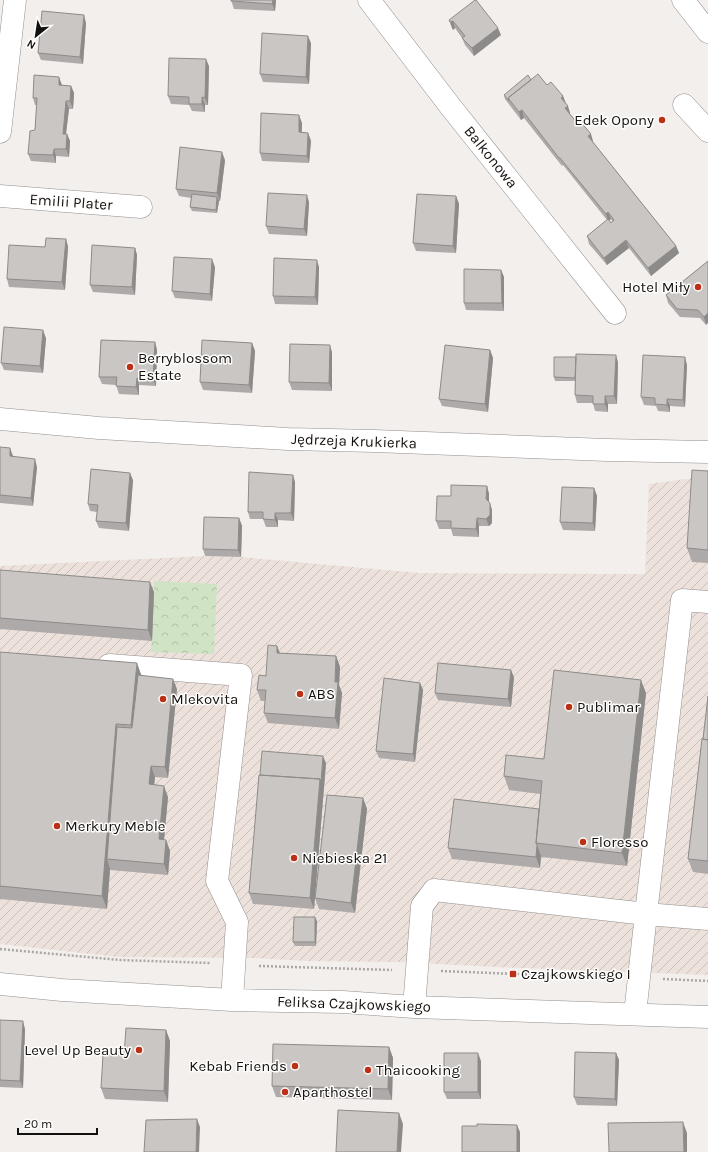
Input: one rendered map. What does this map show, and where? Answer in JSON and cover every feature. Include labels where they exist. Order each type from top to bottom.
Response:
[{"type":"street","points":[[0,132],[15,0]]},
{"type":"street","name":"Balkonowa","points":[[369,0],[450,106],[616,313]]},
{"type":"street","points":[[683,0],[708,32]]},
{"type":"street","points":[[684,105],[708,131]]},
{"type":"street","name":"Emilii Plater","points":[[0,196],[141,207]]},
{"type":"street","name":"Jędrzeja Krukierka","points":[[0,419],[99,428],[288,439],[708,452]]},
{"type":"street","points":[[635,1014],[682,600],[708,602]]},
{"type":"street","points":[[87,663],[241,674],[217,881],[237,922],[232,1000]]},
{"type":"street","points":[[414,1007],[422,906],[434,890],[646,914],[708,919]]},
{"type":"street","name":"Feliksa Czajkowskiego","points":[[0,984],[62,990],[232,1000],[343,1002],[414,1007],[708,1017]]},
{"type":"path","points":[[0,949],[120,960],[334,969],[417,970],[708,981]]},
{"type":"shaded area","points":[[708,476],[708,975],[397,962],[307,961],[254,958],[118,957],[0,944],[0,566],[205,556],[241,557],[420,573],[645,574],[649,484]]},
{"type":"green space","points":[[154,581],[217,584],[214,654],[151,652]]},
{"type":"building","points":[[231,0],[273,0],[272,4]]},
{"type":"building","points":[[475,0],[498,28],[472,48],[462,38],[465,36],[453,21],[450,22],[449,20]]},
{"type":"building","points":[[42,11],[84,15],[80,57],[38,53]]},
{"type":"building","points":[[262,33],[308,36],[306,77],[260,74]]},
{"type":"building","points":[[169,58],[206,59],[205,98],[202,97],[202,104],[189,104],[189,97],[168,96]]},
{"type":"building","points":[[538,74],[547,85],[551,82],[563,96],[561,98],[568,106],[565,108],[577,123],[580,121],[591,134],[588,136],[676,246],[648,268],[626,240],[604,258],[587,236],[608,219],[611,223],[614,220],[608,212],[606,214],[559,158],[522,110],[519,112],[508,98]]},
{"type":"building","points":[[34,75],[59,77],[59,85],[71,86],[70,101],[66,101],[63,134],[67,134],[66,149],[54,149],[53,155],[28,154],[30,131],[35,130],[37,98],[33,98]]},
{"type":"building","points":[[528,75],[531,80],[508,98],[509,101],[504,95]]},
{"type":"building","points":[[261,113],[299,115],[299,132],[308,133],[307,156],[260,153]]},
{"type":"building","points":[[180,147],[222,152],[217,193],[176,189]]},
{"type":"building","points":[[268,193],[307,195],[304,229],[266,226]]},
{"type":"building","points":[[192,194],[217,197],[216,210],[190,207]]},
{"type":"building","points":[[417,194],[456,196],[453,246],[413,243]]},
{"type":"building","points":[[46,238],[66,239],[62,282],[7,279],[9,245],[45,247]]},
{"type":"building","points":[[92,245],[135,248],[132,287],[90,285]]},
{"type":"building","points":[[174,257],[212,259],[210,294],[172,291]]},
{"type":"building","points":[[274,258],[317,260],[315,297],[273,296]]},
{"type":"building","name":"Hotel Miły","points":[[708,261],[708,313],[704,317],[698,310],[677,309],[666,295]]},
{"type":"building","points":[[464,269],[501,270],[502,303],[464,303]]},
{"type":"building","points":[[4,327],[43,330],[40,366],[1,363]]},
{"type":"building","name":"Berryblossom Estate","points":[[101,340],[155,342],[153,379],[137,378],[136,387],[116,386],[117,377],[99,377]]},
{"type":"building","points":[[202,340],[252,343],[249,385],[200,382]]},
{"type":"building","points":[[290,344],[330,345],[329,383],[289,382]]},
{"type":"building","points":[[445,345],[490,350],[485,404],[439,399]]},
{"type":"building","points":[[576,354],[616,355],[614,396],[605,396],[605,404],[593,404],[593,396],[575,395]]},
{"type":"building","points":[[643,355],[685,357],[683,400],[667,399],[667,405],[655,404],[655,398],[641,397]]},
{"type":"building","points":[[554,357],[576,357],[575,378],[554,377]]},
{"type":"building","points":[[0,447],[10,448],[10,456],[35,459],[31,498],[0,495]]},
{"type":"building","points":[[91,469],[130,473],[126,523],[96,521],[98,505],[88,504]]},
{"type":"building","points":[[692,470],[708,471],[708,550],[687,548]]},
{"type":"building","points":[[249,472],[293,475],[291,513],[275,513],[275,520],[263,519],[263,512],[248,512]]},
{"type":"building","points":[[451,485],[487,486],[486,499],[490,503],[490,515],[486,519],[477,518],[476,529],[451,528],[451,521],[436,521],[437,496],[451,496]]},
{"type":"building","points":[[562,487],[594,488],[593,523],[560,522]]},
{"type":"building","points":[[204,517],[239,518],[238,550],[203,549]]},
{"type":"building","points":[[0,570],[150,582],[148,630],[0,618]]},
{"type":"building","points":[[268,645],[277,646],[277,653],[336,656],[335,682],[338,682],[335,718],[264,713],[266,690],[257,690],[259,675],[266,676]]},
{"type":"building","points":[[0,652],[137,663],[131,725],[116,724],[102,896],[0,886]]},
{"type":"building","points":[[438,663],[511,670],[508,699],[435,693]]},
{"type":"building","points":[[554,670],[641,680],[622,853],[536,843],[542,781],[504,776],[506,755],[544,759]]},
{"type":"building","points":[[138,675],[173,679],[165,767],[151,766],[149,784],[164,786],[159,839],[166,840],[164,864],[107,859],[117,727],[132,728]]},
{"type":"building","points":[[384,678],[420,683],[413,754],[376,751]]},
{"type":"building","points":[[708,696],[708,740],[703,739]]},
{"type":"building","points":[[702,739],[708,740],[708,861],[688,859]]},
{"type":"building","points":[[262,751],[323,756],[321,783],[320,779],[260,775]]},
{"type":"building","points":[[259,775],[320,779],[310,898],[249,893]]},
{"type":"building","points":[[327,795],[363,798],[351,903],[315,898]]},
{"type":"building","points":[[454,799],[539,809],[536,857],[448,848]]},
{"type":"building","points":[[294,917],[315,917],[315,942],[293,942]]},
{"type":"building","points":[[0,1020],[23,1021],[20,1081],[0,1080]]},
{"type":"building","points":[[126,1028],[166,1030],[164,1091],[101,1088],[103,1055],[124,1055]]},
{"type":"building","points":[[273,1044],[389,1047],[388,1089],[272,1086]]},
{"type":"building","points":[[575,1052],[616,1053],[615,1099],[574,1097]]},
{"type":"building","points":[[444,1053],[478,1053],[478,1092],[444,1092]]},
{"type":"building","points":[[338,1110],[399,1113],[397,1152],[336,1152]]},
{"type":"building","points":[[197,1119],[196,1152],[144,1152],[146,1120]]},
{"type":"building","points":[[683,1122],[684,1152],[609,1152],[608,1123]]},
{"type":"building","points":[[477,1124],[517,1125],[517,1152],[462,1152],[462,1126],[477,1126]]},
{"type":"place","name":"Edek Opony","points":[[662,120]]},
{"type":"place","name":"Hotel Miły","points":[[698,287]]},
{"type":"place","name":"Berryblossom Estate","points":[[130,367]]},
{"type":"place","name":"ABS","points":[[300,694]]},
{"type":"place","name":"Mlekovita","points":[[163,699]]},
{"type":"place","name":"Publimar","points":[[569,707]]},
{"type":"place","name":"Merkury Meble","points":[[57,826]]},
{"type":"place","name":"Floresso","points":[[583,842]]},
{"type":"place","name":"Niebieska 21","points":[[294,858]]},
{"type":"place","name":"Czajkowskiego I","points":[[513,974]]},
{"type":"place","name":"Level Up Beauty","points":[[139,1050]]},
{"type":"place","name":"Kebab Friends","points":[[295,1066]]},
{"type":"place","name":"Thaicooking","points":[[368,1070]]},
{"type":"place","name":"Aparthostel","points":[[285,1092]]}]
